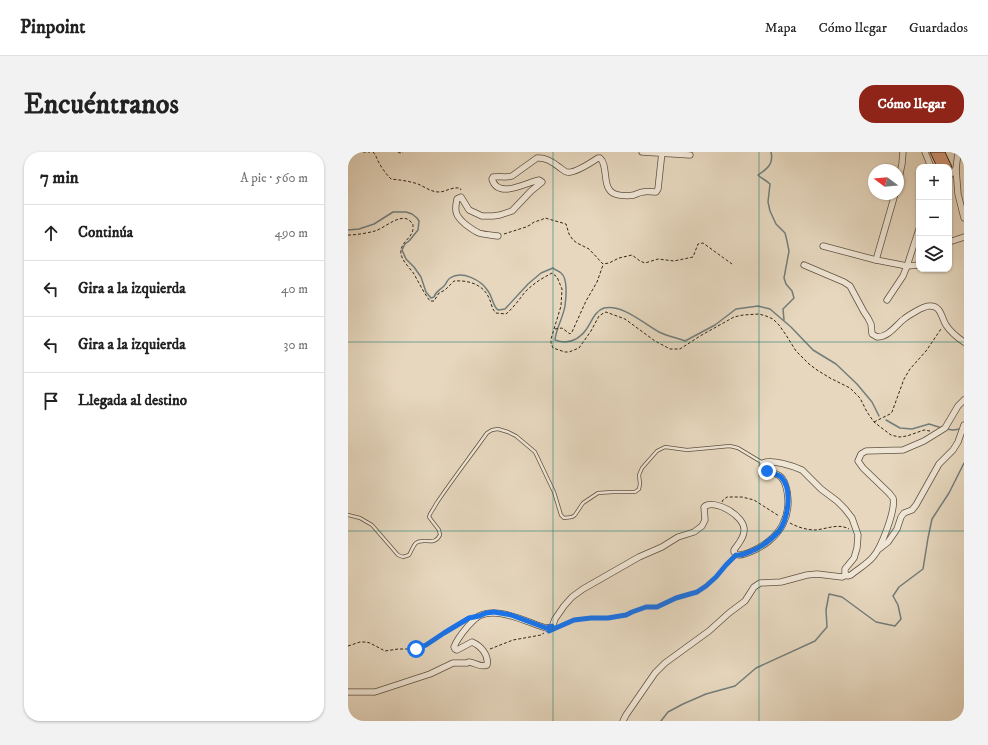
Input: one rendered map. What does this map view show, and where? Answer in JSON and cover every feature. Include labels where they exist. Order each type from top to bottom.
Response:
[{"type":"street","points":[[642,152],[690,155]]},
{"type":"street","points":[[902,164],[903,152]]},
{"type":"street","points":[[925,152],[930,164]]},
{"type":"street","points":[[958,152],[956,169],[958,194],[964,218]]},
{"type":"street","points":[[498,236],[479,233],[459,219],[455,208],[457,199],[461,197],[469,210],[482,216],[493,216],[508,213],[542,182],[539,180],[523,186],[505,189],[496,186],[492,179],[493,177],[512,176],[537,158],[542,157],[567,172],[579,170],[600,158],[604,162],[605,177],[608,187],[614,194],[633,195],[643,192],[656,192],[658,189],[662,153]]},
{"type":"street","points":[[952,171],[956,169]]},
{"type":"street","points":[[952,173],[956,169]]},
{"type":"street","points":[[876,260],[893,200]]},
{"type":"street","points":[[887,300],[908,266],[917,236]]},
{"type":"street","points":[[952,241],[964,237]]},
{"type":"street","points":[[823,246],[876,260],[908,266],[916,265]]},
{"type":"street","points":[[804,265],[850,286],[871,324],[872,334],[877,337],[882,337],[889,333],[909,315],[929,306],[940,311],[946,325],[964,342]]},
{"type":"street","points":[[623,721],[626,714],[655,672],[709,631],[745,601],[754,588],[760,583],[781,582],[817,574],[842,577],[851,575],[873,557],[880,545],[890,519],[893,498],[863,468],[858,461],[859,457],[861,454],[866,452],[903,450],[924,442],[945,428],[958,406],[964,400]]},
{"type":"street","points":[[876,552],[888,542],[898,529],[901,517],[904,513],[912,510],[916,506],[940,464],[958,442],[964,425]]},
{"type":"street","points":[[348,692],[375,692],[430,674],[453,664],[472,662],[481,666],[487,665],[488,662],[484,651],[476,644],[472,642],[457,650],[454,647],[460,635],[479,616],[494,612],[511,615],[546,628],[554,627],[555,619],[564,606],[572,597],[583,589],[639,557],[662,547],[678,537],[694,532],[702,526],[704,520],[704,507],[706,505],[715,505],[737,515],[742,521],[744,531],[742,538],[734,552],[736,555],[740,555],[751,552],[770,541],[784,522],[787,512],[788,496],[784,481],[780,476],[764,469],[763,463],[769,462],[783,464],[802,470],[845,509],[852,518],[856,527],[858,540],[856,554],[845,568],[845,573],[847,575]]},
{"type":"lane","points":[[348,515],[360,518],[372,525],[398,555],[403,557],[409,555],[416,543],[434,541],[440,534],[439,530],[429,517],[430,513],[487,433],[498,429],[516,436],[535,452],[554,492],[561,515],[564,518],[575,515],[582,503],[598,493],[635,492],[640,484],[639,475],[642,468],[657,452],[665,447],[687,450],[730,446],[738,448],[763,463]]},
{"type":"path","points":[[363,152],[370,152]]},
{"type":"path","points":[[373,152],[391,179],[405,180],[433,191],[440,192],[458,188],[461,190],[461,197]]},
{"type":"path","points":[[398,152],[403,152]]},
{"type":"path","points":[[498,236],[526,228],[534,222],[549,218],[566,224],[569,234],[573,240],[589,249],[603,264]]},
{"type":"path","points":[[348,235],[377,230],[398,219],[410,220],[413,223],[414,230],[403,245],[401,254],[430,301],[434,301],[439,293],[445,290],[454,281],[467,281],[475,284],[483,290],[490,300],[492,309],[496,313],[506,314],[540,279],[552,273],[557,277],[562,289],[561,306],[551,343],[553,348],[565,352],[577,350],[583,343],[599,316],[606,312],[625,319],[655,341],[670,349],[680,349],[734,317],[759,314],[766,316],[779,325],[796,351],[809,364],[830,378],[850,388],[860,398],[874,422],[891,435],[899,437],[907,436],[924,430],[938,433]]},
{"type":"path","points":[[603,264],[632,255],[644,263],[658,259],[674,261],[692,257],[698,244],[703,243],[732,264]]},
{"type":"path","points":[[555,329],[562,328],[570,334],[572,332],[586,300],[597,282],[603,264]]},
{"type":"path","points":[[874,422],[892,412],[904,379],[910,369],[926,351],[940,330],[946,325]]},
{"type":"path","points":[[484,651],[513,640],[541,635],[554,627],[574,620],[608,618],[626,615],[646,607],[657,607],[676,598],[697,592],[716,577],[736,555]]},
{"type":"path","points":[[348,646],[360,642],[366,642],[377,646],[384,651],[416,649],[426,645],[469,618]]},
{"type":"building","points":[[930,152],[945,152],[951,164],[936,164]]},
{"type":"waterway","points":[[771,152],[771,163],[758,175],[770,184],[768,202],[770,211],[776,224],[785,233],[789,251],[784,278],[786,284],[792,291],[794,298],[783,309],[784,320]]},
{"type":"waterway","points":[[348,230],[359,229],[374,224],[393,212],[406,212],[417,218],[419,221],[418,230],[405,244],[402,250],[406,259],[421,277],[426,292],[431,298],[434,297],[450,278],[460,275],[471,277],[481,283],[490,293],[498,310],[505,309],[528,284],[541,273],[553,268],[560,272],[565,279],[566,284],[565,306],[555,340],[561,342],[571,341],[580,336],[595,315],[604,308],[618,309],[626,312],[665,335],[685,341],[715,325],[736,309],[758,306],[770,309],[791,327],[813,350],[836,364],[857,384],[872,402],[879,416]]},
{"type":"waterway","points":[[886,420],[900,428],[912,429],[929,424],[942,428]]},
{"type":"waterway","points":[[946,429],[960,429]]},
{"type":"waterway","points":[[661,721],[668,712],[683,704],[706,694],[735,686],[756,668],[815,641],[827,627],[826,610],[829,594],[842,597],[876,622],[895,626],[901,619],[898,605],[893,596],[899,587],[923,569],[932,519],[949,493],[964,463]]},
{"type":"route","points":[[416,649],[426,645],[469,618],[486,613],[494,612],[511,615],[546,628],[552,626],[549,631],[574,620],[608,618],[626,615],[646,607],[657,607],[676,598],[697,592],[716,577],[736,555],[751,552],[770,541],[784,522],[787,512],[788,496],[786,486],[780,476],[767,471]]}]
